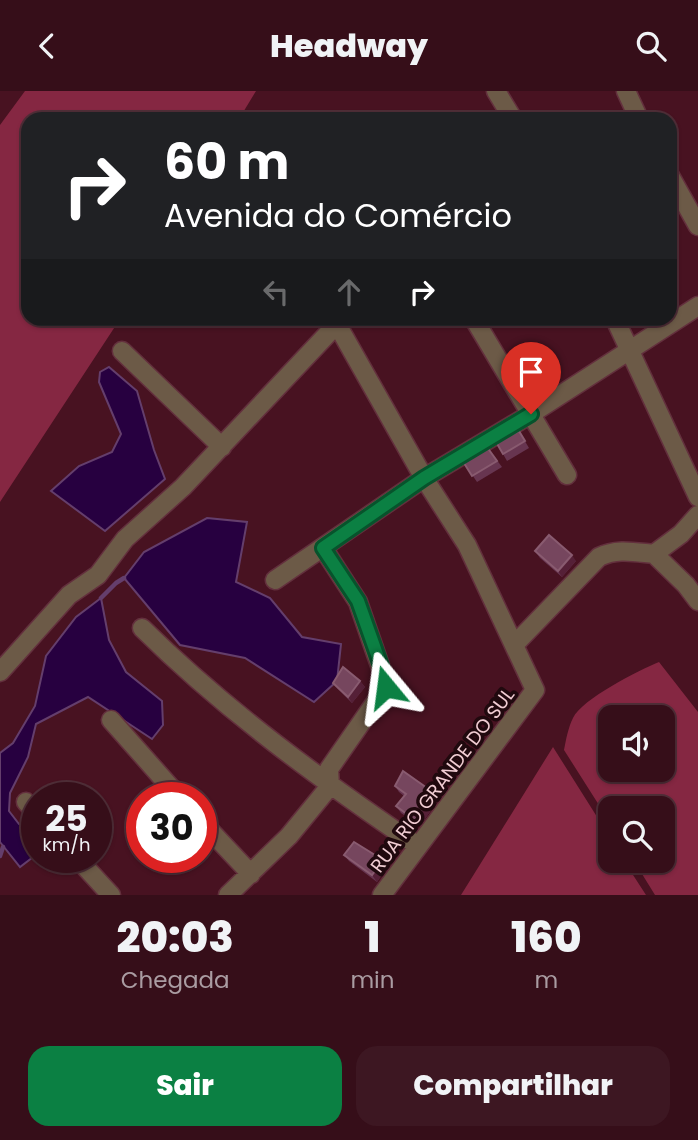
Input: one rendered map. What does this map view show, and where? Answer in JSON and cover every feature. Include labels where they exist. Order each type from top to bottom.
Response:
[{"type":"street","points":[[496,91],[509,112]]},
{"type":"street","points":[[626,91],[636,112]]},
{"type":"street","points":[[677,188],[698,226]]},
{"type":"street","points":[[677,320],[698,306]]},
{"type":"street","points":[[0,672],[69,595],[98,575],[125,539],[183,487],[222,447],[331,326]]},
{"type":"street","points":[[339,326],[424,478],[467,545],[515,644],[599,557],[610,551],[654,554],[687,585],[698,601]]},
{"type":"street","points":[[478,326],[567,475]]},
{"type":"street","points":[[618,326],[698,496]]},
{"type":"street","points":[[275,580],[424,478],[531,414],[668,326]]},
{"type":"street","points":[[122,351],[222,447]]},
{"type":"street","points":[[654,554],[681,534],[698,515]]},
{"type":"street","points":[[228,895],[289,836],[330,786],[329,769],[383,692],[386,680],[358,601],[323,548]]},
{"type":"street","points":[[142,628],[201,683],[330,786],[418,846]]},
{"type":"street","name":"RUA RIO GRANDE DO SUL","points":[[382,895],[535,690],[515,644]]},
{"type":"street","points":[[111,720],[166,782]]},
{"type":"street","points":[[217,838],[251,874]]},
{"type":"street","points":[[91,873],[111,895]]},
{"type":"shaded area","points":[[25,91],[256,91],[243,112],[21,112],[21,326],[115,326],[0,502],[0,125]]},
{"type":"shaded area","points":[[109,367],[137,391],[165,479],[105,531],[51,491],[79,466],[112,452],[121,434],[99,382],[100,372]]},
{"type":"shaded area","points":[[207,518],[247,522],[236,582],[270,598],[302,637],[341,644],[337,681],[314,702],[245,658],[180,645],[124,578],[144,552]]},
{"type":"shaded area","points":[[101,598],[109,640],[126,672],[162,701],[163,725],[152,739],[88,697],[36,724],[28,757],[10,793],[9,811],[21,825],[20,867],[0,842],[0,753],[13,743],[35,706],[46,656],[76,617]]},
{"type":"shaded area","points":[[659,662],[698,712],[698,895],[655,895],[641,873],[675,873],[675,796],[598,796],[598,804],[564,750],[570,726],[578,710],[612,686]]},
{"type":"shaded area","points":[[553,747],[598,818],[598,873],[632,873],[646,895],[461,895]]},
{"type":"building","points":[[519,431],[525,441],[503,454],[496,442]]},
{"type":"building","points":[[487,447],[497,461],[472,476],[462,460]]},
{"type":"building","points":[[549,535],[572,555],[558,571],[535,551]]},
{"type":"building","points":[[343,667],[360,681],[348,697],[333,683]]},
{"type":"building","points":[[403,771],[434,793],[415,820],[396,806],[406,794],[395,786]]},
{"type":"building","points":[[354,842],[383,860],[372,875],[344,855]]},
{"type":"waterway","points":[[101,598],[124,578]]},
{"type":"waterway","points":[[0,856],[3,847]]},
{"type":"route","points":[[386,687],[386,680],[358,601],[323,548],[424,478],[531,414]]}]
